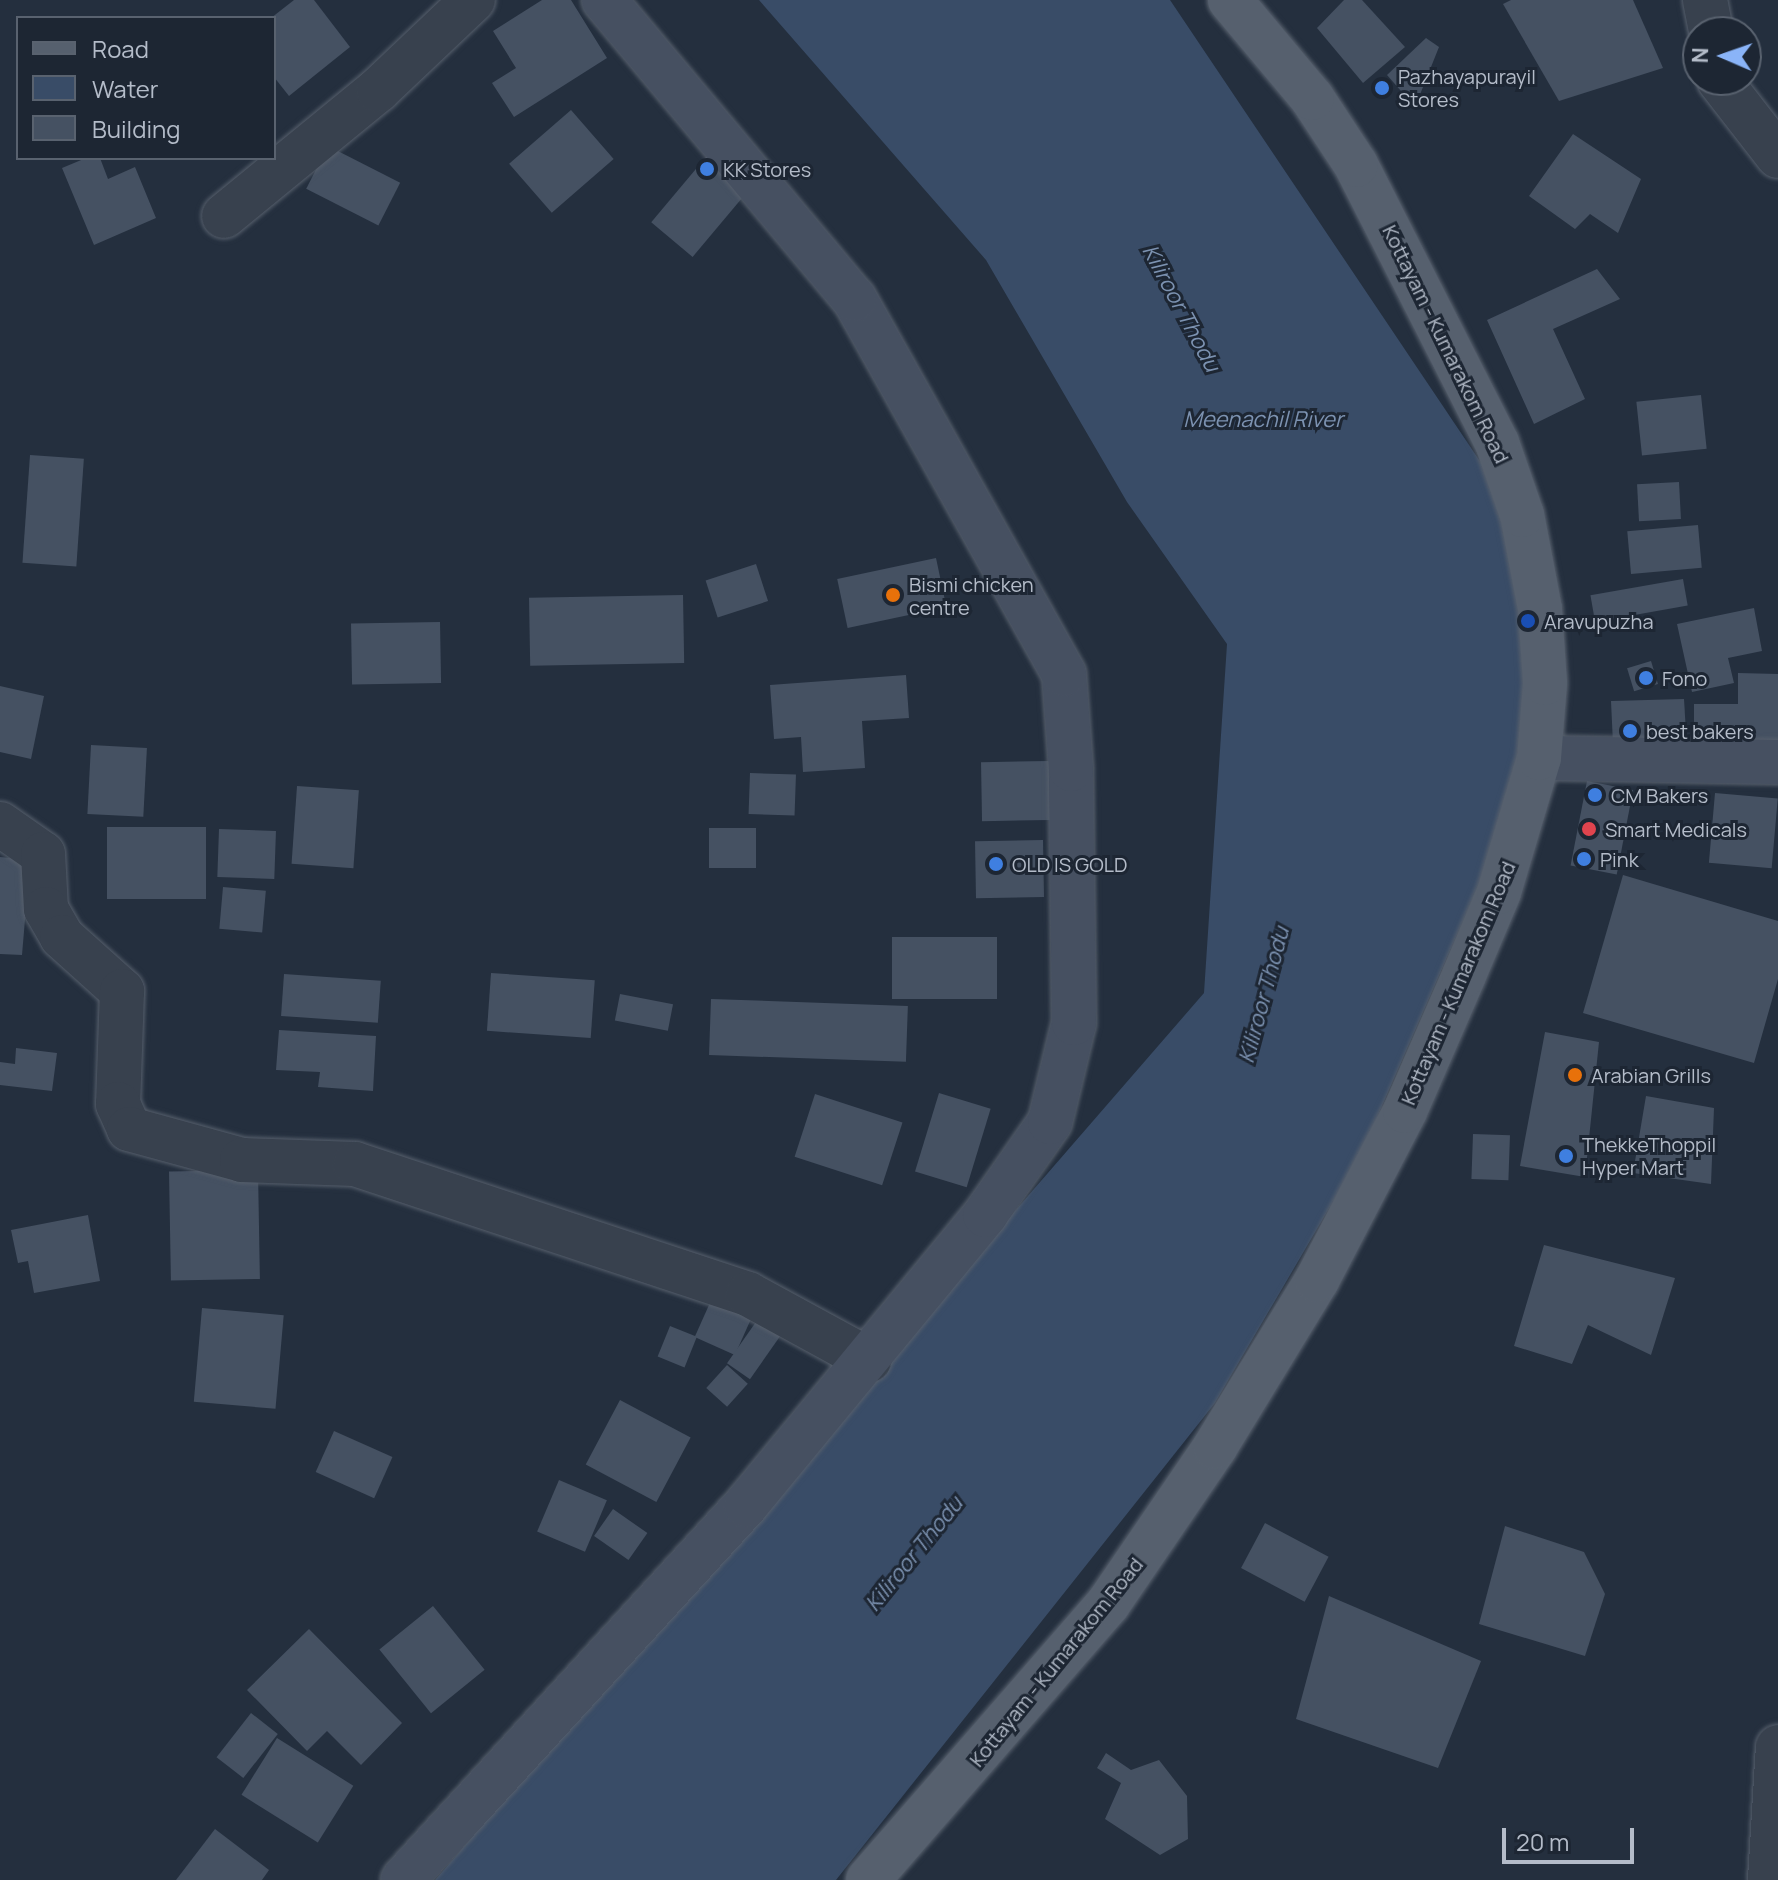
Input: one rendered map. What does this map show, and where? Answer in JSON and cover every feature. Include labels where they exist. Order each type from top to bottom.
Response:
[{"type":"main road","name":"Kottayam - Kumarakom Road","points":[[868,1880],[1108,1604],[1215,1447],[1317,1280],[1405,1111],[1470,961],[1499,892],[1539,758],[1545,683],[1540,609],[1522,515],[1497,443],[1356,165],[1312,98],[1230,0]]},
{"type":"street","points":[[224,216],[378,90],[473,0]]},
{"type":"street","points":[[403,1880],[869,1360],[1050,1122],[1074,1023],[1064,674],[854,299],[604,0]]},
{"type":"street","points":[[1731,96],[1778,156]]},
{"type":"street","points":[[1539,758],[1778,762]]},
{"type":"street","points":[[0,824],[43,854],[46,909],[62,937],[122,991],[118,1104],[129,1129],[242,1160],[355,1164],[748,1294],[869,1360]]},
{"type":"street","points":[[1770,1880],[1778,1747]]},
{"type":"water","name":"Meenachil River","points":[[759,0],[1170,0],[1500,491],[1537,698],[1488,864],[1361,1154],[1215,1403],[836,1880],[435,1880],[1204,993],[1227,644],[1127,502],[986,260]]},
{"type":"building","points":[[294,0],[314,0],[350,47],[289,96],[276,80],[276,16],[274,16]]},
{"type":"building","points":[[542,0],[571,0],[607,58],[514,117],[492,83],[516,68],[493,31]]},
{"type":"building","points":[[1344,0],[1362,0],[1405,47],[1363,83],[1317,28]]},
{"type":"building","points":[[1511,0],[1633,0],[1663,68],[1559,101],[1503,4]]},
{"type":"building","points":[[1426,38],[1439,47],[1415,107],[1387,75]]},
{"type":"building","points":[[571,110],[614,159],[552,213],[509,164]]},
{"type":"building","points":[[1573,134],[1641,179],[1618,233],[1590,214],[1575,229],[1529,196]]},
{"type":"building","points":[[328,146],[400,183],[378,226],[306,189]]},
{"type":"building","points":[[711,151],[752,186],[693,257],[651,222]]},
{"type":"building","points":[[81,160],[101,160],[108,179],[135,167],[156,218],[94,245],[62,168]]},
{"type":"building","points":[[1597,269],[1620,299],[1553,329],[1585,399],[1534,424],[1487,320]]},
{"type":"building","points":[[1701,395],[1707,449],[1642,455],[1636,402]]},
{"type":"building","points":[[30,455],[84,459],[76,567],[22,563]]},
{"type":"building","points":[[1679,482],[1681,519],[1639,521],[1637,484]]},
{"type":"building","points":[[1698,525],[1702,568],[1631,574],[1627,531]]},
{"type":"building","points":[[936,558],[946,607],[848,628],[837,579]]},
{"type":"building","points":[[756,564],[768,601],[718,617],[706,580]]},
{"type":"building","points":[[1683,579],[1688,606],[1595,622],[1590,595]]},
{"type":"building","points":[[683,595],[684,663],[530,666],[529,598]]},
{"type":"building","points":[[1754,608],[1762,651],[1728,658],[1734,683],[1692,692],[1677,624]]},
{"type":"building","points":[[440,622],[441,683],[352,685],[351,624]]},
{"type":"building","points":[[1651,661],[1658,684],[1634,691],[1627,668]]},
{"type":"building","points":[[1738,673],[1778,674],[1778,740],[1694,739],[1694,704],[1738,704]]},
{"type":"building","points":[[906,675],[909,718],[862,721],[865,768],[803,772],[801,737],[774,739],[770,685]]},
{"type":"building","points":[[0,686],[44,696],[31,759],[0,752]]},
{"type":"building","points":[[1684,699],[1687,749],[1613,744],[1611,701]]},
{"type":"building","points":[[91,745],[147,748],[143,817],[87,814]]},
{"type":"building","points":[[1049,761],[1050,820],[982,821],[981,762]]},
{"type":"building","points":[[750,773],[796,775],[795,816],[749,814]]},
{"type":"building","points":[[1587,781],[1633,790],[1617,874],[1571,865]]},
{"type":"building","points":[[297,786],[359,790],[353,868],[292,864]]},
{"type":"building","points":[[1715,793],[1778,798],[1772,868],[1709,863]]},
{"type":"building","points":[[107,827],[206,827],[206,899],[107,899]]},
{"type":"building","points":[[709,828],[756,828],[756,868],[709,868]]},
{"type":"building","points":[[219,829],[276,831],[274,879],[217,877]]},
{"type":"building","points":[[1043,840],[1044,897],[976,898],[975,841]]},
{"type":"building","points":[[0,857],[30,860],[22,955],[0,954]]},
{"type":"building","points":[[1623,875],[1778,921],[1778,979],[1754,1063],[1583,1013]]},
{"type":"building","points":[[223,887],[266,891],[262,933],[219,929]]},
{"type":"building","points":[[892,937],[997,937],[997,999],[892,999]]},
{"type":"building","points":[[491,973],[595,980],[591,1038],[487,1031]]},
{"type":"building","points":[[284,974],[381,981],[378,1023],[281,1016]]},
{"type":"building","points":[[620,994],[673,1004],[668,1031],[615,1021]]},
{"type":"building","points":[[711,999],[908,1006],[906,1062],[709,1055]]},
{"type":"building","points":[[279,1030],[376,1036],[373,1091],[318,1087],[320,1072],[276,1070]]},
{"type":"building","points":[[1545,1032],[1599,1042],[1585,1177],[1520,1166]]},
{"type":"building","points":[[16,1048],[57,1053],[52,1091],[0,1085],[0,1062],[15,1064]]},
{"type":"building","points":[[939,1093],[991,1109],[967,1187],[915,1171]]},
{"type":"building","points":[[815,1094],[902,1122],[882,1185],[795,1157]]},
{"type":"building","points":[[1646,1096],[1714,1108],[1711,1184],[1633,1173]]},
{"type":"building","points":[[1473,1134],[1510,1135],[1508,1180],[1471,1179]]},
{"type":"building","points":[[258,1170],[260,1279],[171,1281],[169,1172]]},
{"type":"building","points":[[88,1215],[100,1281],[34,1293],[28,1261],[18,1263],[11,1230]]},
{"type":"building","points":[[1544,1245],[1675,1278],[1651,1355],[1588,1325],[1572,1364],[1514,1346]]},
{"type":"building","points":[[713,1296],[753,1314],[735,1355],[695,1337]]},
{"type":"building","points":[[202,1308],[284,1315],[275,1409],[194,1402]]},
{"type":"building","points":[[758,1319],[781,1335],[750,1379],[727,1363]]},
{"type":"building","points":[[670,1326],[697,1337],[685,1367],[658,1357]]},
{"type":"building","points":[[727,1365],[748,1384],[727,1407],[706,1388]]},
{"type":"building","points":[[620,1400],[691,1438],[656,1502],[586,1464]]},
{"type":"building","points":[[334,1431],[392,1457],[374,1498],[316,1472]]},
{"type":"building","points":[[559,1480],[607,1500],[585,1552],[537,1532]]},
{"type":"building","points":[[613,1509],[647,1533],[628,1560],[594,1536]]},
{"type":"building","points":[[1265,1523],[1329,1557],[1305,1602],[1241,1568]]},
{"type":"building","points":[[1505,1526],[1584,1552],[1605,1594],[1585,1656],[1479,1624]]},
{"type":"building","points":[[1329,1596],[1481,1661],[1438,1768],[1296,1719]]},
{"type":"building","points":[[433,1606],[485,1670],[431,1713],[379,1649]]},
{"type":"building","points":[[309,1629],[402,1723],[361,1765],[327,1731],[307,1751],[247,1690]]},
{"type":"building","points":[[251,1713],[278,1734],[243,1778],[217,1757]]},
{"type":"building","points":[[277,1738],[353,1786],[318,1843],[241,1795]]},
{"type":"building","points":[[1106,1753],[1131,1770],[1159,1760],[1187,1796],[1188,1839],[1160,1855],[1105,1819],[1121,1783],[1097,1768]]},
{"type":"building","points":[[215,1829],[269,1870],[262,1880],[176,1880]]},
{"type":"place","name":"Pazhayapurayil Stores","points":[[1382,88]]},
{"type":"place","name":"KK Stores","points":[[707,169]]},
{"type":"place","name":"Bismi chicken centre","points":[[893,595]]},
{"type":"place","name":"Aravupuzha","points":[[1528,621]]},
{"type":"place","name":"Fono","points":[[1646,678]]},
{"type":"place","name":"best bakers","points":[[1630,731]]},
{"type":"place","name":"CM Bakers","points":[[1595,795]]},
{"type":"place","name":"Smart Medicals","points":[[1589,829]]},
{"type":"place","name":"Pink","points":[[1584,859]]},
{"type":"place","name":"OLD IS GOLD","points":[[996,864]]},
{"type":"place","name":"Arabian Grills","points":[[1575,1075]]},
{"type":"place","name":"ThekkeThoppil Hyper Mart","points":[[1566,1156]]},
{"type":"water label","name":"Kiliroor Thodu","points":[[1181,308]]},
{"type":"water label","name":"Kiliroor Thodu","points":[[1264,995]]},
{"type":"water label","name":"Kiliroor Thodu","points":[[914,1554]]}]
